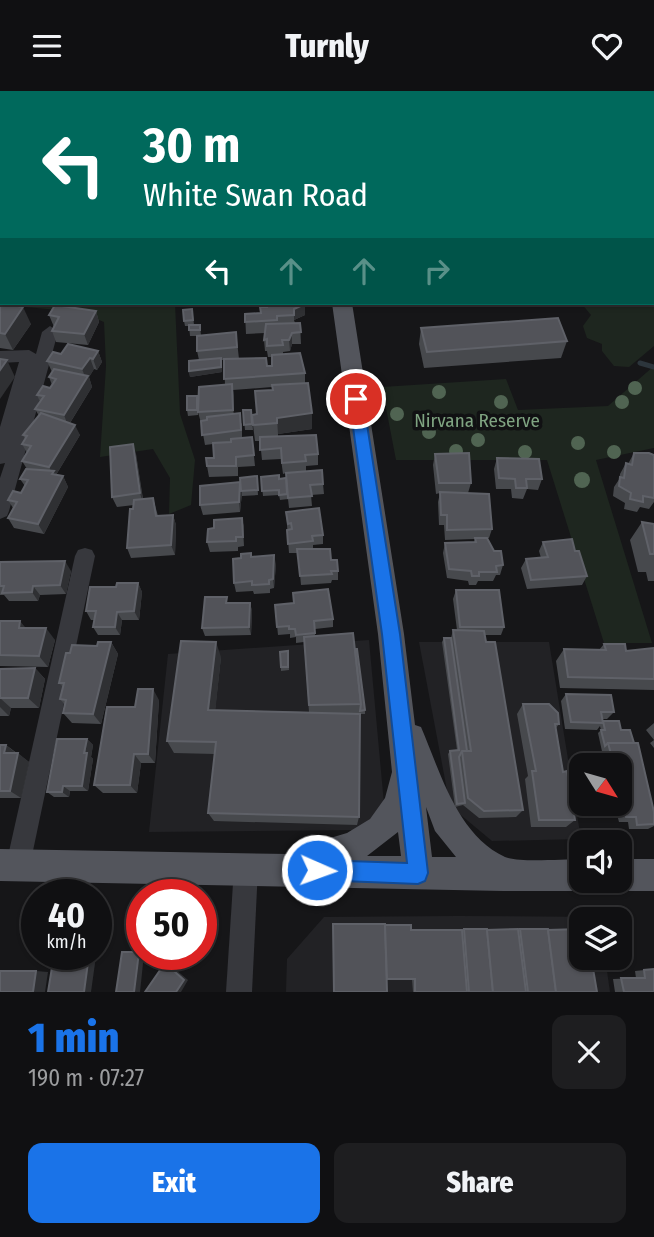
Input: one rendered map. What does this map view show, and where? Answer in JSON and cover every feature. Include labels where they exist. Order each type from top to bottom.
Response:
[{"type":"main road","points":[[342,305],[400,710],[418,873]]},
{"type":"main road","points":[[400,710],[446,820],[469,849],[503,875]]},
{"type":"main road","points":[[256,868],[365,843],[393,814],[401,797],[405,759]]},
{"type":"main road","points":[[9,865],[569,875]]},
{"type":"main road","points":[[632,875],[654,875]]},
{"type":"street","points":[[0,357],[29,356],[0,457]]},
{"type":"street","points":[[9,865],[85,556]]},
{"type":"street","points":[[239,992],[256,868]]},
{"type":"lane","points":[[0,511],[50,332]]},
{"type":"shaded area","points":[[369,640],[384,804],[360,830],[149,832],[168,654]]},
{"type":"shaded area","points":[[419,642],[549,642],[569,765],[569,816],[577,816],[580,830],[569,830],[569,839],[492,841],[450,806]]},
{"type":"shaded area","points":[[324,917],[569,917],[569,970],[607,970],[610,992],[286,992],[287,959]]},
{"type":"green space","points":[[175,305],[180,414],[195,460],[191,505],[169,514],[170,478],[153,449],[100,457],[106,366],[104,322],[79,312],[15,306]]},
{"type":"green space","points":[[583,305],[654,305],[654,346],[629,367],[614,366],[602,351],[602,344],[587,338],[583,326],[591,315]]},
{"type":"green space","name":"Nirvana Reserve","points":[[654,366],[654,448],[596,460],[652,643],[604,643],[547,460],[396,460],[382,387],[506,379],[518,410],[608,406]]},
{"type":"building","points":[[0,305],[23,307],[5,334],[0,333]]},
{"type":"building","points":[[55,305],[96,311],[84,334],[52,331],[59,317],[49,315]]},
{"type":"building","points":[[303,305],[294,309],[294,315],[277,316],[277,320],[245,322],[245,314],[261,313],[260,307]]},
{"type":"building","points":[[192,309],[193,320],[184,321],[183,310]]},
{"type":"building","points":[[558,318],[567,341],[427,352],[421,328]]},
{"type":"building","points":[[300,323],[301,332],[292,333],[289,340],[282,340],[283,345],[267,346],[267,339],[264,340],[266,324]]},
{"type":"building","points":[[189,325],[200,325],[200,330],[189,330]]},
{"type":"building","points":[[236,332],[237,347],[197,351],[197,336]]},
{"type":"building","points":[[68,344],[98,351],[82,369],[47,361],[53,352],[61,354]]},
{"type":"building","points":[[300,353],[305,373],[224,379],[224,359],[266,358],[267,366],[272,366],[272,355]]},
{"type":"building","points":[[221,358],[221,367],[189,371],[189,361]]},
{"type":"building","points":[[0,359],[7,360],[0,370]]},
{"type":"building","points":[[54,369],[88,376],[64,415],[35,409],[44,396],[37,395],[43,386],[50,388],[56,379],[49,377]]},
{"type":"building","points":[[308,383],[312,413],[277,418],[277,423],[253,425],[252,415],[257,414],[255,391],[273,390],[272,385]]},
{"type":"building","points":[[232,384],[233,410],[198,412],[199,387]]},
{"type":"building","points":[[187,396],[197,396],[197,410],[187,410]]},
{"type":"building","points":[[243,410],[251,410],[252,424],[244,425]]},
{"type":"building","points":[[41,413],[75,425],[49,467],[22,461],[31,446],[22,444],[27,436],[23,435]]},
{"type":"building","points":[[240,413],[241,430],[202,435],[201,421],[207,420],[207,417]]},
{"type":"building","points":[[316,435],[318,454],[305,455],[306,461],[282,463],[281,448],[260,450],[260,437]]},
{"type":"building","points":[[252,437],[254,455],[236,457],[236,466],[207,466],[206,458],[214,458],[213,443]]},
{"type":"building","points":[[133,444],[140,493],[112,497],[110,447]]},
{"type":"building","points":[[469,453],[471,483],[439,483],[435,454]]},
{"type":"building","points":[[634,453],[654,455],[654,498],[643,496],[643,502],[630,499],[631,493],[619,486],[620,477],[624,478],[626,463],[632,465]]},
{"type":"building","points":[[497,458],[539,459],[542,479],[526,479],[527,488],[516,488],[515,479],[499,478]]},
{"type":"building","points":[[26,469],[54,471],[52,474],[63,476],[38,524],[8,518],[17,502],[8,500],[13,491],[21,493],[28,480],[20,479]]},
{"type":"building","points":[[322,470],[323,484],[310,485],[312,496],[288,498],[286,473]]},
{"type":"building","points":[[279,475],[279,479],[286,478],[287,494],[279,495],[279,490],[262,491],[261,477]]},
{"type":"building","points":[[257,476],[258,490],[241,491],[240,478]]},
{"type":"building","points":[[240,482],[239,502],[200,505],[200,486]]},
{"type":"building","points":[[440,492],[489,494],[492,529],[447,530],[447,515],[441,515]]},
{"type":"building","points":[[153,498],[156,516],[173,515],[171,545],[127,548],[130,509],[133,509],[134,500]]},
{"type":"building","points":[[319,508],[323,535],[312,536],[313,541],[288,544],[287,530],[292,529],[291,523],[288,524],[286,512]]},
{"type":"building","points":[[242,518],[243,537],[236,537],[236,541],[207,542],[208,529],[214,528],[214,520]]},
{"type":"building","points":[[642,522],[654,524],[654,554],[650,554]]},
{"type":"building","points":[[475,538],[487,538],[494,551],[501,551],[503,565],[496,566],[497,572],[479,572],[479,576],[472,576],[471,571],[449,569],[445,543],[476,542]]},
{"type":"building","points":[[572,539],[587,576],[531,580],[526,559],[548,557],[543,542]]},
{"type":"building","points":[[297,549],[330,549],[331,560],[337,560],[338,571],[331,571],[332,574],[300,576]]},
{"type":"building","points":[[251,553],[251,557],[274,555],[273,579],[269,580],[269,584],[252,585],[252,581],[234,583],[233,559],[241,558],[241,554]]},
{"type":"building","points":[[65,561],[60,585],[33,586],[32,592],[2,593],[4,586],[0,586],[0,562]]},
{"type":"building","points":[[117,583],[138,583],[134,611],[117,612],[115,627],[93,627],[96,611],[86,611],[90,587],[116,587]]},
{"type":"building","points":[[328,589],[333,619],[314,621],[315,633],[296,635],[295,629],[289,629],[289,626],[277,627],[275,605],[294,603],[293,593]]},
{"type":"building","points":[[456,590],[499,590],[504,627],[460,627]]},
{"type":"building","points":[[205,597],[227,597],[226,603],[250,603],[249,627],[202,628]]},
{"type":"building","points":[[0,621],[20,621],[19,628],[46,628],[39,656],[0,655]]},
{"type":"building","points":[[453,630],[484,631],[486,642],[495,642],[523,810],[484,811],[468,798],[462,751],[471,751]]},
{"type":"building","points":[[353,633],[361,704],[309,705],[304,637]]},
{"type":"building","points":[[444,638],[451,638],[467,751],[462,751],[459,757],[465,803],[457,804],[450,751],[459,750]]},
{"type":"building","points":[[181,641],[216,642],[208,710],[360,714],[359,817],[208,813],[216,742],[167,741]]},
{"type":"building","points":[[98,642],[111,642],[93,714],[63,713],[66,700],[60,699],[64,683],[59,683],[66,653],[70,653],[72,645],[97,646]]},
{"type":"building","points":[[604,644],[625,644],[626,651],[654,648],[654,679],[568,677],[564,649],[606,650]]},
{"type":"building","points":[[355,649],[365,710],[360,711],[361,704]]},
{"type":"building","points":[[288,651],[288,667],[281,667],[280,652]]},
{"type":"building","points":[[35,668],[28,698],[0,698],[0,669]]},
{"type":"building","points":[[138,689],[153,689],[148,754],[134,754],[130,785],[94,785],[107,707],[135,707]]},
{"type":"building","points":[[566,694],[611,695],[614,712],[601,712],[603,723],[571,722]]},
{"type":"building","points":[[523,704],[549,704],[558,713],[559,724],[555,724],[563,772],[567,771],[569,783],[569,816],[574,816],[575,820],[539,820],[532,771],[536,771]]},
{"type":"building","points":[[603,721],[619,721],[621,730],[630,730],[634,743],[608,743],[605,746],[601,730],[605,730]]},
{"type":"building","points":[[57,739],[87,739],[82,786],[63,786],[62,792],[47,792]]},
{"type":"building","points":[[608,743],[638,743],[654,812],[654,824],[637,825],[636,817],[626,817],[632,816],[632,753],[611,753]]},
{"type":"building","points":[[0,745],[6,745],[4,753],[18,753],[10,791],[0,791]]},
{"type":"building","points":[[333,924],[385,924],[387,992],[334,992]]},
{"type":"building","points":[[385,925],[411,925],[411,930],[462,930],[467,992],[415,992],[415,979],[387,979]]},
{"type":"building","points":[[464,929],[487,929],[493,992],[469,992]]},
{"type":"building","points":[[518,929],[526,992],[493,992],[487,930]]},
{"type":"building","points":[[520,929],[548,929],[556,992],[528,992]]},
{"type":"building","points":[[569,929],[569,970],[593,970],[597,992],[556,992],[548,930]]},
{"type":"building","points":[[122,952],[126,952],[126,970],[137,970],[134,992],[116,992]]},
{"type":"building","points":[[654,969],[654,992],[624,992],[621,978],[645,978],[644,970]]},
{"type":"building","points":[[52,970],[87,970],[84,992],[48,992]]},
{"type":"building","points":[[160,970],[173,970],[184,980],[176,992],[145,992]]},
{"type":"building","points":[[0,971],[36,971],[33,992],[0,992]]},
{"type":"waterway","points":[[640,363],[654,367]]},
{"type":"route","points":[[317,870],[418,873],[391,634],[356,399]]}]
